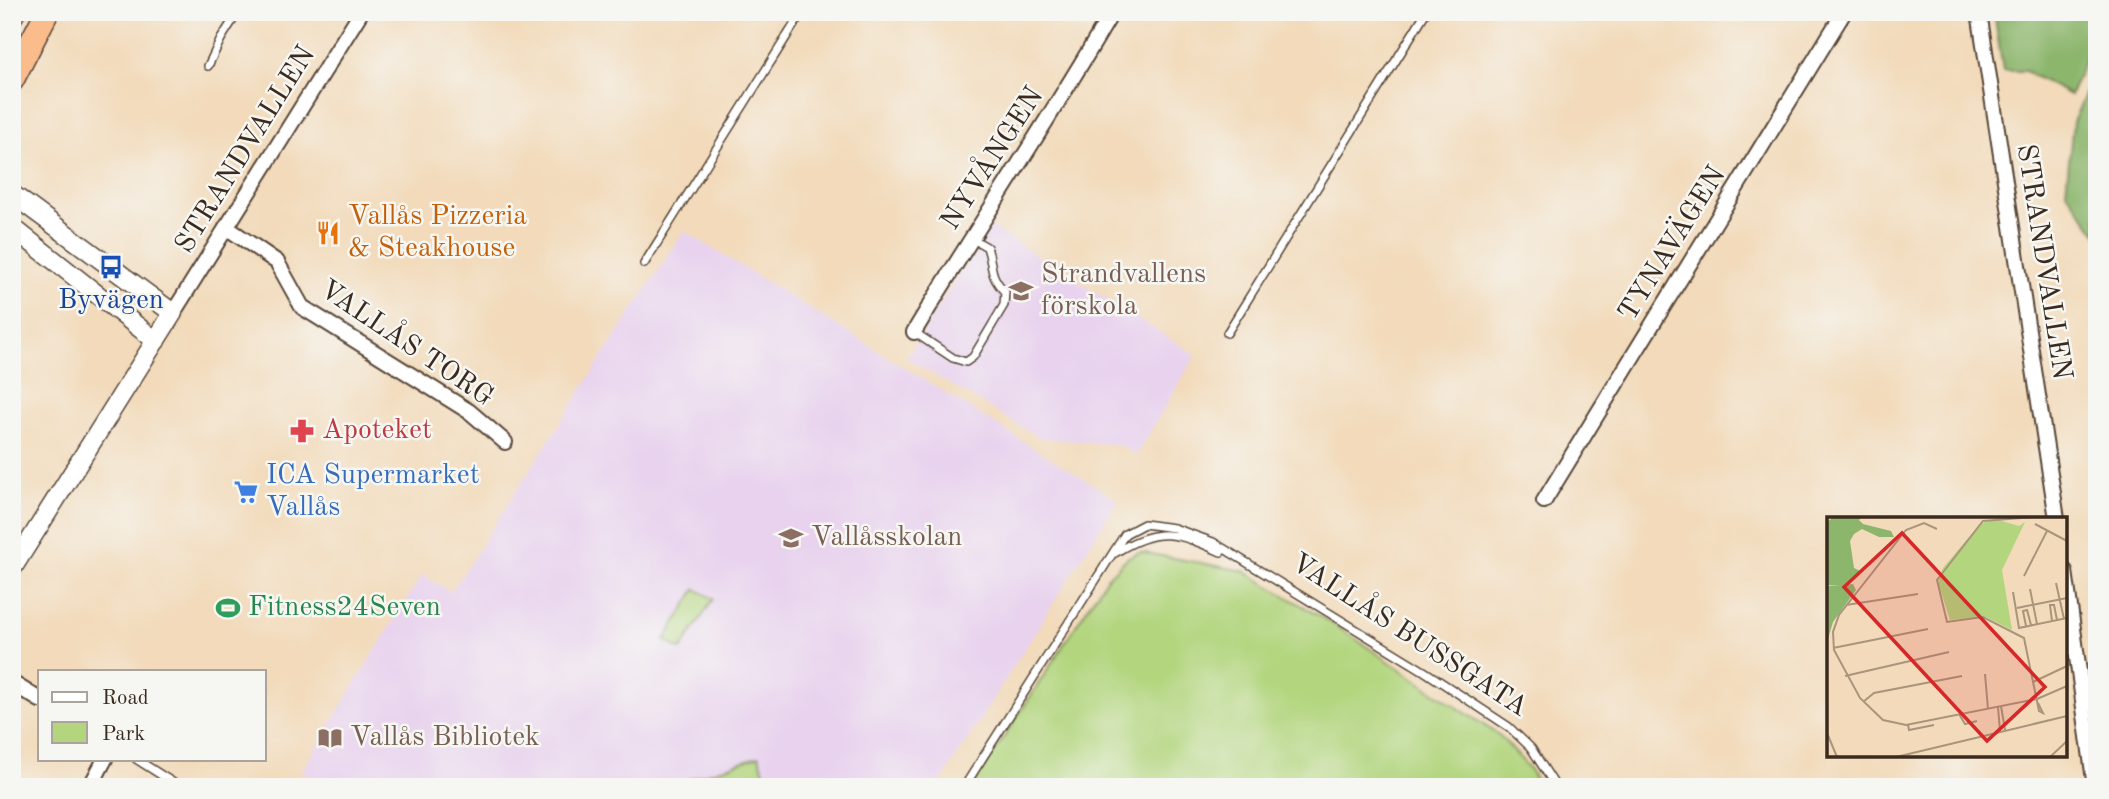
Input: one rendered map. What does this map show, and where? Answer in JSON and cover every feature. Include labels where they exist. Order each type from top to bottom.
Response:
[{"type":"highway","points":[[12,80],[47,12]]},
{"type":"street","name":"STRANDVALLEN","points":[[173,313],[361,12]]},
{"type":"street","name":"NYVÅNGEN","points":[[914,332],[1112,12]]},
{"type":"street","name":"TYNAVÄGEN","points":[[1544,500],[1844,12]]},
{"type":"street","name":"STRANDVALLEN","points":[[1979,12],[2057,517]]},
{"type":"street","points":[[12,194],[173,313],[12,569]]},
{"type":"street","points":[[12,227],[156,341]]},
{"type":"street","name":"VALLÅS TORG","points":[[226,227],[277,262],[302,307],[470,412],[505,442]]},
{"type":"street","points":[[2067,585],[2095,787]]},
{"type":"street","points":[[12,683],[38,699]]},
{"type":"street","points":[[90,787],[104,760]]},
{"type":"lane","points":[[208,66],[221,38],[238,12]]},
{"type":"lane","points":[[644,264],[802,12]]},
{"type":"lane","points":[[1227,333],[1426,12]]},
{"type":"lane","points":[[914,332],[953,358],[966,362],[973,357],[1004,305],[1005,292],[992,275],[987,247],[971,237]]},
{"type":"lane","name":"VALLÅS BUSSGATA","points":[[964,787],[1111,555],[1133,541],[1151,534],[1178,536],[1254,566],[1424,671],[1509,727],[1531,748],[1556,787]]},
{"type":"lane","points":[[138,760],[180,787]]},
{"type":"lane","points":[[163,776],[165,787]]},
{"type":"shaded area","name":"Strandvallens förskola","points":[[989,226],[1196,355],[1136,455],[1119,445],[1040,438],[906,358]]},
{"type":"shaded area","name":"Vallåsskolan","points":[[684,231],[1118,500],[941,782],[937,787],[328,787],[302,770],[422,575],[451,592]]},
{"type":"green space","points":[[1994,12],[2097,12],[2097,31],[2070,95],[2025,71],[2003,71]]},
{"type":"green space","points":[[2097,67],[2097,234],[2066,191],[2073,122]]},
{"type":"green space","points":[[1140,552],[1244,571],[1336,626],[1500,736],[1529,768],[1540,787],[972,787],[1106,579],[1128,557]]},
{"type":"green space","points":[[696,589],[713,599],[681,650],[665,640]]},
{"type":"green space","points":[[759,756],[769,787],[666,787]]},
{"type":"place","name":"Vallås Pizzeria & Steakhouse","points":[[328,233]]},
{"type":"place","name":"Byvägen","points":[[111,267]]},
{"type":"place","name":"Strandvallens förskola","points":[[1021,291]]},
{"type":"place","name":"Apoteket","points":[[302,431]]},
{"type":"place","name":"ICA Supermarket Vallås","points":[[246,492]]},
{"type":"place","name":"Vallåsskolan","points":[[791,538]]},
{"type":"place","name":"Fitness24Seven","points":[[228,608]]},
{"type":"place","name":"Vallås Bibliotek","points":[[330,738]]}]
